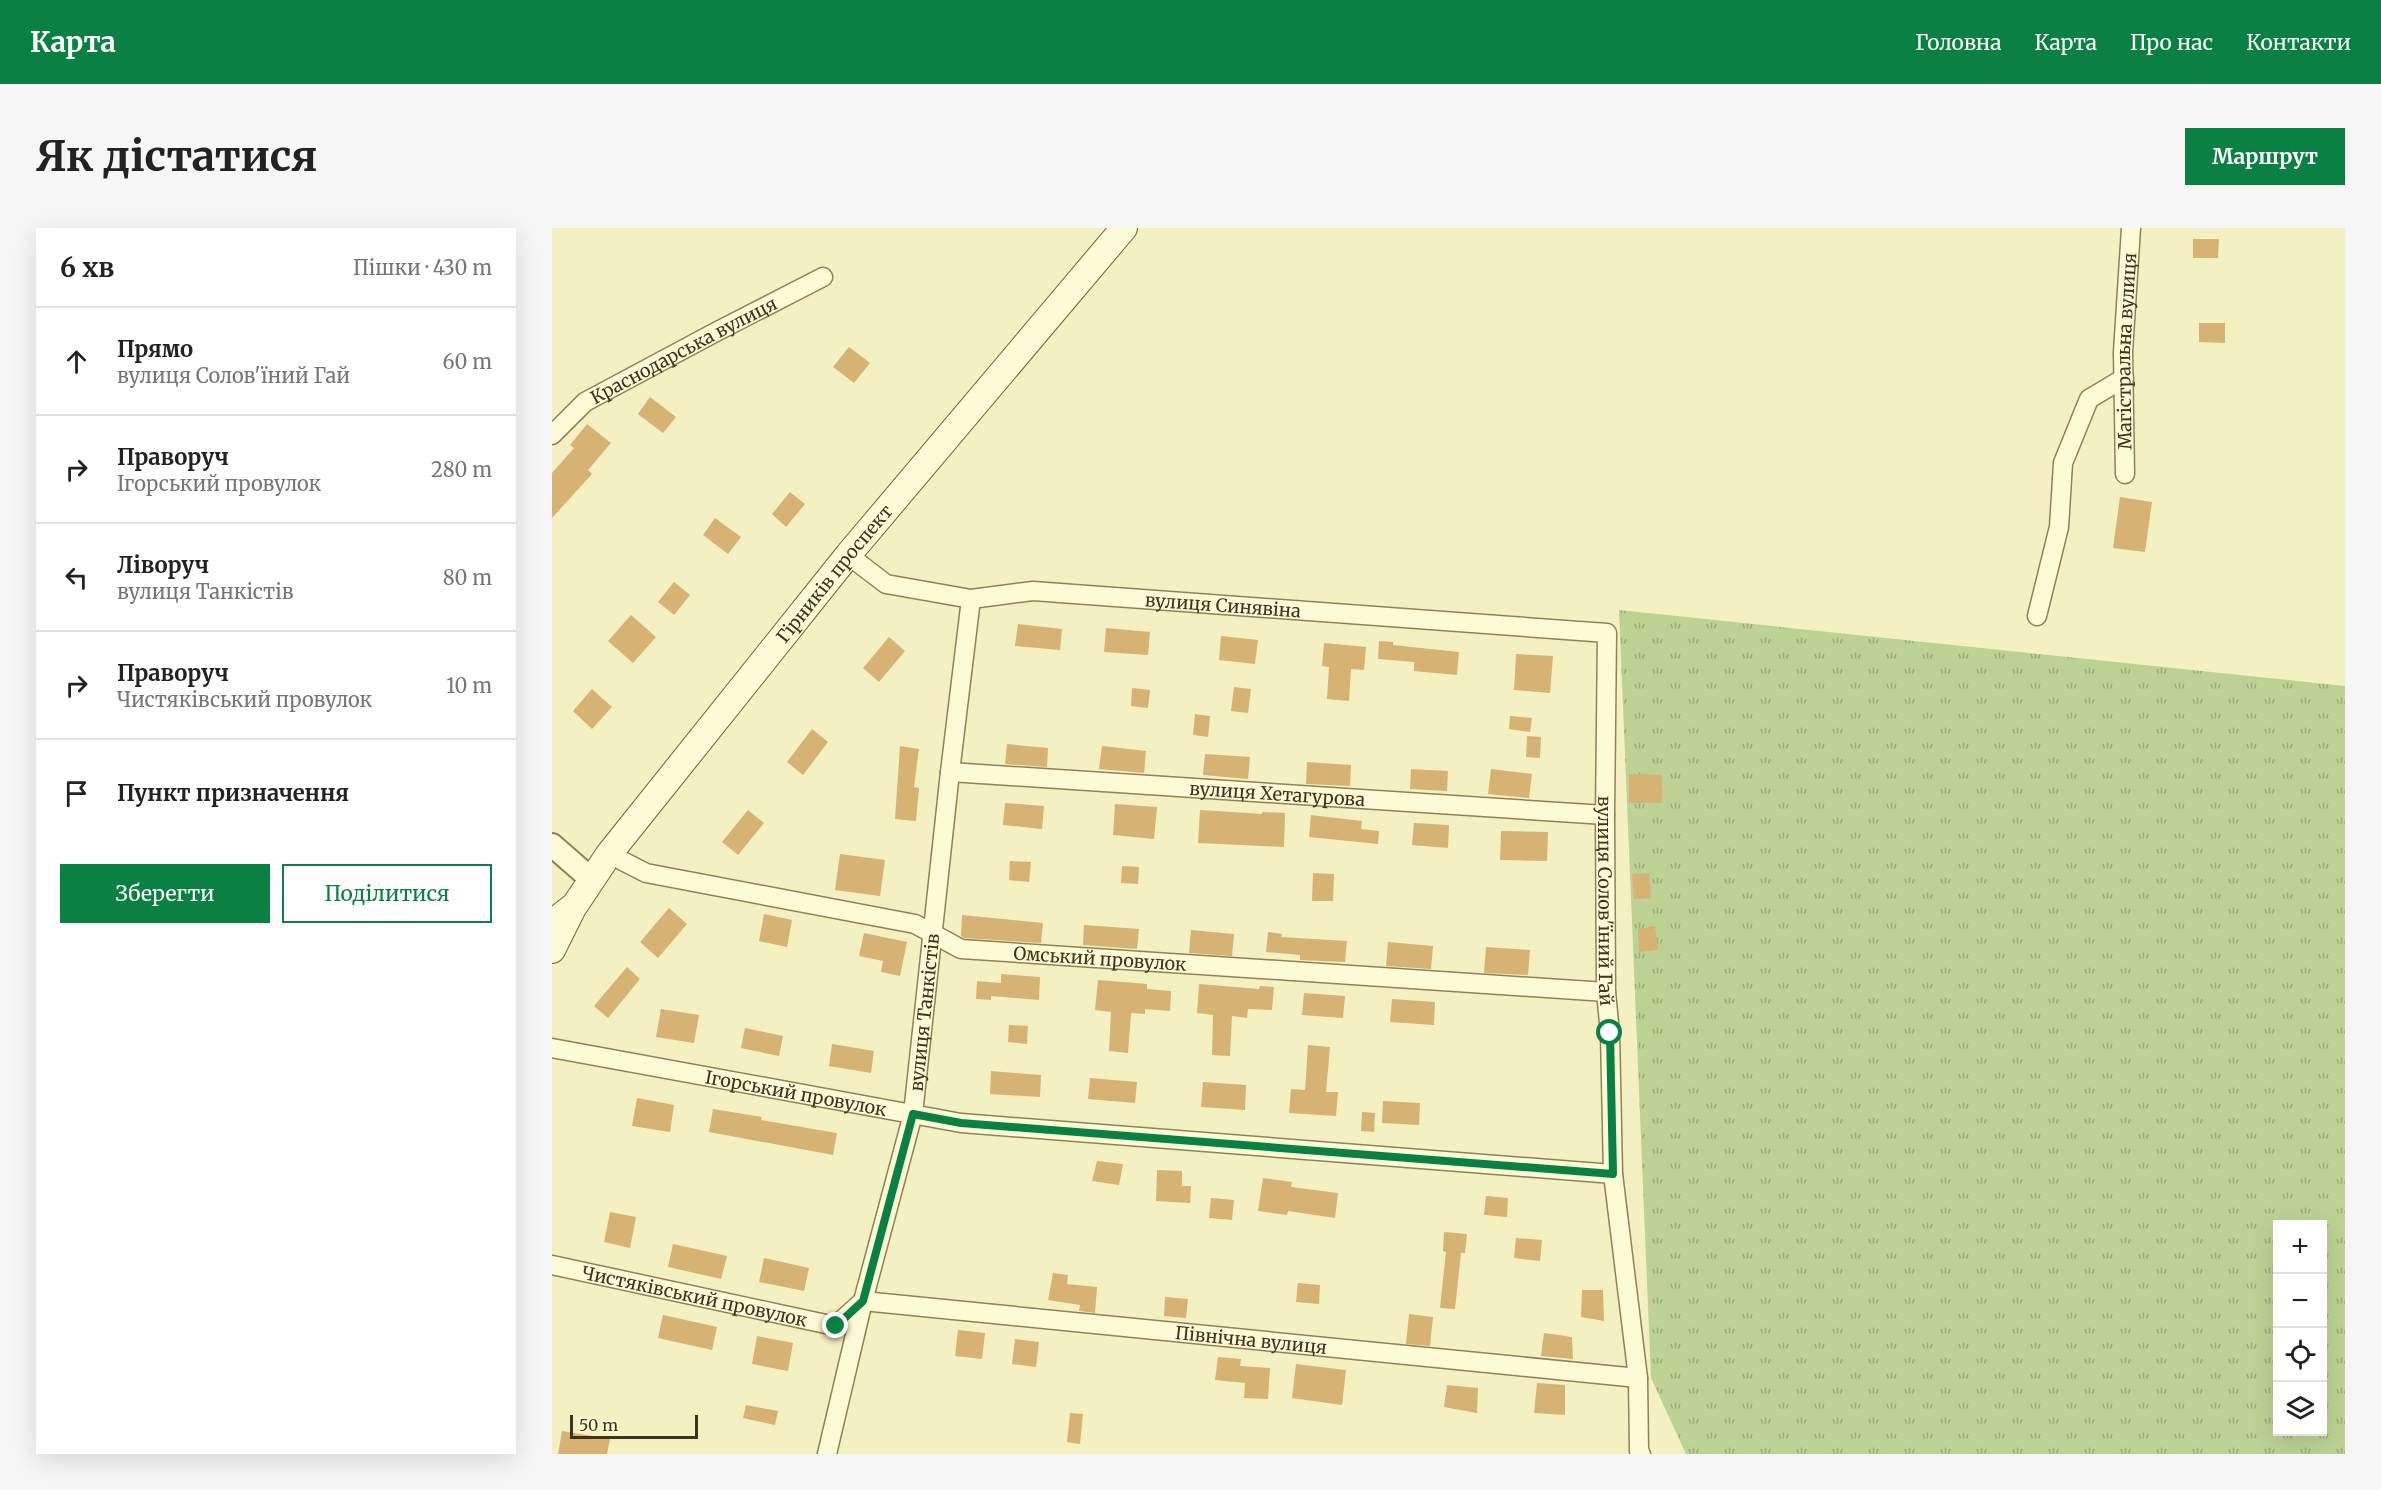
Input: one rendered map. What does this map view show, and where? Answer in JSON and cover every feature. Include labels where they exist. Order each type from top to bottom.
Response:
[{"type":"main road","name":"Гірників проспект","points":[[552,923],[575,905],[609,854],[848,555],[1124,228]]},
{"type":"main road","points":[[552,950],[575,905]]},
{"type":"street","name":"Магістральна вулиця","points":[[2126,474],[2123,352],[2131,228]]},
{"type":"street","name":"Краснодарська вулиця","points":[[552,435],[585,402],[823,277]]},
{"type":"street","points":[[2037,616],[2059,527],[2063,463],[2089,399],[2124,378]]},
{"type":"street","name":"вулиця Синявіна","points":[[848,555],[886,584],[971,599],[1033,591],[1607,633]]},
{"type":"street","name":"вулиця Танкістів","points":[[827,1454],[863,1301],[913,1114],[971,599]]},
{"type":"street","name":"вулиця Солов'їний Гай","points":[[1607,633],[1606,992],[1610,1033],[1613,1174],[1638,1378],[1639,1451],[1641,1454]]},
{"type":"street","name":"вулиця Хетагурова","points":[[950,772],[1605,814]]},
{"type":"street","points":[[552,844],[591,879]]},
{"type":"street","name":"Омський провулок","points":[[609,854],[646,873],[915,924],[961,949],[1606,992]]},
{"type":"street","name":"Ігорський провулок","points":[[552,1048],[961,1123],[1613,1174]]},
{"type":"street","name":"Чистяківський провулок","points":[[552,1265],[836,1326],[863,1301]]},
{"type":"street","name":"Північна вулиця","points":[[863,1301],[1638,1378]]},
{"type":"green space","points":[[1619,610],[2345,686],[2345,1454],[1686,1454],[1651,1378]]},
{"type":"building","points":[[2193,239],[2219,239],[2218,258],[2193,258]]},
{"type":"building","points":[[2199,323],[2225,323],[2225,343],[2199,342]]},
{"type":"building","points":[[849,347],[870,363],[854,383],[833,367]]},
{"type":"building","points":[[650,397],[676,417],[663,433],[638,414]]},
{"type":"building","points":[[587,424],[611,443],[588,470],[592,474],[552,518],[552,473],[574,448],[570,445]]},
{"type":"building","points":[[790,492],[805,504],[786,527],[772,514]]},
{"type":"building","points":[[2120,497],[2152,502],[2145,552],[2113,548]]},
{"type":"building","points":[[715,518],[741,537],[728,554],[703,535]]},
{"type":"building","points":[[674,582],[690,595],[674,615],[658,602]]},
{"type":"building","points":[[631,615],[656,637],[633,663],[608,641]]},
{"type":"building","points":[[1018,624],[1062,629],[1060,650],[1015,646]]},
{"type":"building","points":[[1106,628],[1150,632],[1148,655],[1104,652]]},
{"type":"building","points":[[1221,636],[1258,640],[1255,664],[1219,660]]},
{"type":"building","points":[[889,637],[905,651],[879,682],[863,668]]},
{"type":"building","points":[[1379,641],[1393,642],[1393,645],[1459,652],[1457,675],[1414,671],[1414,662],[1378,659]]},
{"type":"building","points":[[1324,643],[1366,647],[1364,670],[1351,669],[1349,701],[1327,699],[1329,667],[1322,666]]},
{"type":"building","points":[[1516,654],[1553,656],[1550,693],[1514,690]]},
{"type":"building","points":[[1234,687],[1251,689],[1248,713],[1231,711]]},
{"type":"building","points":[[1132,688],[1150,690],[1148,708],[1131,706]]},
{"type":"building","points":[[592,689],[612,707],[592,729],[573,711]]},
{"type":"building","points":[[1195,714],[1210,716],[1208,737],[1193,735]]},
{"type":"building","points":[[1510,716],[1532,718],[1530,732],[1509,729]]},
{"type":"building","points":[[812,729],[828,742],[803,775],[787,762]]},
{"type":"building","points":[[1527,736],[1541,737],[1540,758],[1526,757]]},
{"type":"building","points":[[1007,744],[1048,748],[1047,767],[1005,764]]},
{"type":"building","points":[[900,746],[919,749],[914,787],[919,788],[916,821],[895,819]]},
{"type":"building","points":[[1102,746],[1146,751],[1144,773],[1099,769]]},
{"type":"building","points":[[1205,754],[1250,757],[1248,779],[1203,775]]},
{"type":"building","points":[[1307,762],[1351,765],[1350,786],[1306,784]]},
{"type":"building","points":[[1411,769],[1448,771],[1447,791],[1410,789]]},
{"type":"building","points":[[1491,769],[1532,774],[1529,798],[1488,794]]},
{"type":"building","points":[[1629,774],[1662,775],[1662,803],[1629,803]]},
{"type":"building","points":[[1005,803],[1044,806],[1042,829],[1003,825]]},
{"type":"building","points":[[1115,804],[1157,807],[1154,839],[1113,835]]},
{"type":"building","points":[[748,810],[764,823],[738,855],[722,842]]},
{"type":"building","points":[[1200,810],[1262,814],[1262,812],[1285,813],[1284,847],[1198,843]]},
{"type":"building","points":[[1311,815],[1362,821],[1361,829],[1379,831],[1378,844],[1309,837]]},
{"type":"building","points":[[1414,823],[1449,825],[1448,848],[1412,845]]},
{"type":"building","points":[[1501,831],[1548,832],[1547,861],[1500,860]]},
{"type":"building","points":[[840,854],[885,860],[880,896],[835,890]]},
{"type":"building","points":[[1010,861],[1031,862],[1029,882],[1009,880]]},
{"type":"building","points":[[1122,866],[1139,867],[1138,884],[1121,883]]},
{"type":"building","points":[[1313,873],[1334,874],[1333,901],[1312,901]]},
{"type":"building","points":[[1649,873],[1651,898],[1634,899],[1632,874]]},
{"type":"building","points":[[669,908],[687,924],[658,958],[640,942]]},
{"type":"building","points":[[764,914],[792,920],[787,947],[759,941]]},
{"type":"building","points":[[962,915],[1043,923],[1041,943],[964,938],[961,936]]},
{"type":"building","points":[[1084,925],[1139,929],[1137,949],[1083,945]]},
{"type":"building","points":[[1655,926],[1658,950],[1639,952],[1638,929]]},
{"type":"building","points":[[1191,930],[1234,934],[1232,956],[1189,953]]},
{"type":"building","points":[[1268,932],[1282,934],[1281,937],[1347,941],[1345,962],[1300,960],[1300,955],[1266,952]]},
{"type":"building","points":[[864,933],[907,942],[900,976],[881,972],[883,961],[859,956]]},
{"type":"building","points":[[1388,942],[1433,946],[1431,969],[1386,966]]},
{"type":"building","points":[[1486,947],[1530,950],[1528,975],[1484,973]]},
{"type":"building","points":[[627,967],[640,979],[608,1018],[594,1006]]},
{"type":"building","points":[[1001,974],[1040,977],[1039,1000],[991,996],[991,1000],[976,999],[977,981],[1001,983]]},
{"type":"building","points":[[1098,980],[1147,984],[1147,989],[1171,991],[1170,1011],[1145,1009],[1145,1014],[1131,1013],[1128,1053],[1109,1051],[1111,1012],[1095,1010]]},
{"type":"building","points":[[1199,984],[1259,989],[1260,986],[1274,987],[1272,1010],[1248,1009],[1247,1018],[1232,1016],[1230,1056],[1212,1055],[1213,1015],[1197,1013]]},
{"type":"building","points":[[1304,993],[1345,996],[1343,1018],[1302,1015]]},
{"type":"building","points":[[1392,999],[1435,1002],[1434,1025],[1390,1022]]},
{"type":"building","points":[[661,1009],[699,1015],[694,1043],[656,1037]]},
{"type":"building","points":[[1009,1025],[1028,1026],[1027,1044],[1008,1042]]},
{"type":"building","points":[[745,1028],[783,1036],[779,1056],[741,1048]]},
{"type":"building","points":[[832,1044],[874,1051],[871,1073],[829,1066]]},
{"type":"building","points":[[1308,1045],[1330,1047],[1326,1092],[1338,1092],[1336,1116],[1289,1113],[1291,1089],[1305,1090]]},
{"type":"building","points":[[991,1071],[1041,1075],[1040,1097],[990,1094]]},
{"type":"building","points":[[1090,1078],[1137,1082],[1135,1103],[1088,1099]]},
{"type":"building","points":[[1203,1082],[1246,1085],[1245,1110],[1201,1107]]},
{"type":"building","points":[[637,1098],[674,1105],[670,1132],[632,1126]]},
{"type":"building","points":[[1383,1101],[1420,1103],[1419,1125],[1382,1123]]},
{"type":"building","points":[[713,1109],[837,1133],[833,1155],[709,1132]]},
{"type":"building","points":[[1362,1112],[1375,1113],[1374,1132],[1361,1131]]},
{"type":"building","points":[[1097,1161],[1123,1164],[1119,1185],[1092,1181]]},
{"type":"building","points":[[1157,1170],[1182,1171],[1182,1186],[1191,1186],[1190,1203],[1156,1201]]},
{"type":"building","points":[[1263,1178],[1292,1182],[1291,1187],[1338,1193],[1335,1218],[1288,1211],[1287,1215],[1258,1211]]},
{"type":"building","points":[[1486,1196],[1508,1198],[1507,1217],[1484,1215]]},
{"type":"building","points":[[1211,1198],[1234,1200],[1232,1220],[1209,1218]]},
{"type":"building","points":[[610,1212],[636,1217],[630,1248],[604,1242]]},
{"type":"building","points":[[1444,1232],[1467,1234],[1465,1253],[1461,1253],[1455,1309],[1440,1308],[1446,1252],[1443,1251]]},
{"type":"building","points":[[1516,1238],[1542,1240],[1540,1261],[1514,1258]]},
{"type":"building","points":[[673,1244],[727,1256],[721,1279],[668,1267]]},
{"type":"building","points":[[764,1258],[809,1268],[804,1291],[759,1282]]},
{"type":"building","points":[[1053,1273],[1068,1275],[1067,1284],[1097,1287],[1095,1313],[1079,1311],[1080,1305],[1048,1300]]},
{"type":"building","points":[[1298,1283],[1320,1285],[1319,1304],[1296,1302]]},
{"type":"building","points":[[1582,1290],[1603,1290],[1604,1321],[1581,1317]]},
{"type":"building","points":[[1165,1297],[1188,1299],[1186,1318],[1164,1316]]},
{"type":"building","points":[[1409,1314],[1433,1317],[1430,1346],[1406,1344]]},
{"type":"building","points":[[663,1315],[717,1327],[712,1350],[658,1338]]},
{"type":"building","points":[[958,1330],[985,1333],[982,1359],[955,1356]]},
{"type":"building","points":[[1544,1333],[1572,1337],[1573,1359],[1541,1356]]},
{"type":"building","points":[[757,1336],[793,1343],[788,1371],[752,1364]]},
{"type":"building","points":[[1015,1339],[1039,1342],[1036,1367],[1012,1364]]},
{"type":"building","points":[[1218,1357],[1241,1359],[1240,1366],[1270,1368],[1268,1399],[1244,1398],[1245,1383],[1215,1380]]},
{"type":"building","points":[[1296,1364],[1346,1370],[1342,1405],[1292,1398]]},
{"type":"building","points":[[1537,1383],[1565,1385],[1565,1415],[1534,1413]]},
{"type":"building","points":[[1447,1385],[1478,1388],[1477,1413],[1444,1407]]},
{"type":"building","points":[[746,1405],[778,1411],[775,1425],[743,1418]]},
{"type":"building","points":[[1070,1413],[1083,1414],[1080,1444],[1067,1442]]},
{"type":"building","points":[[562,1431],[610,1439],[607,1454],[558,1454]]},
{"type":"route","points":[[836,1326],[863,1301],[913,1114],[961,1123],[1613,1174],[1610,1033]]}]
